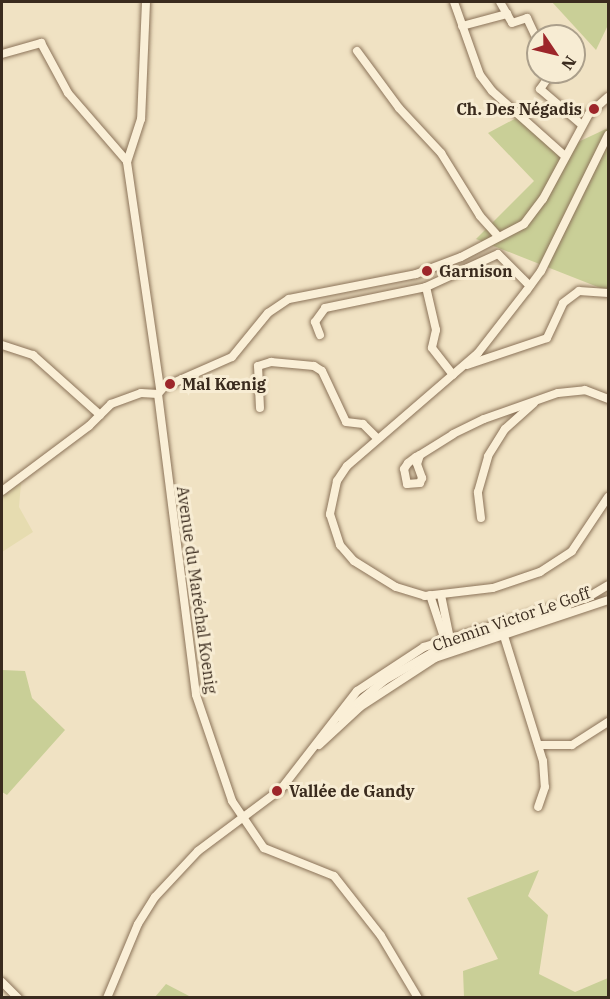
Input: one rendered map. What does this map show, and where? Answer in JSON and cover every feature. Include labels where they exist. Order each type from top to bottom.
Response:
[{"type":"street","points":[[128,161],[141,119],[146,2]]},
{"type":"street","points":[[454,2],[475,66],[492,91],[565,156]]},
{"type":"street","points":[[500,2],[512,23],[526,18],[529,24]]},
{"type":"street","points":[[462,26],[507,14]]},
{"type":"street","points":[[2,54],[41,43],[68,93],[128,161]]},
{"type":"street","points":[[357,51],[399,108],[441,153],[480,216],[497,236]]},
{"type":"street","points":[[544,84],[540,89],[582,125]]},
{"type":"street","points":[[2,491],[111,404],[134,395],[159,392],[231,357],[268,313],[289,299],[416,274],[461,257],[497,236],[515,229],[531,216],[594,108],[609,97]]},
{"type":"street","points":[[609,135],[530,286],[465,365],[347,466],[337,481],[330,514],[340,545],[354,561],[407,592],[441,595],[494,588],[549,567],[572,551],[609,497]]},
{"type":"street","name":"Avenue du Maréchal Koenig","points":[[128,161],[196,695],[218,768],[241,819],[273,854],[334,876],[381,936],[418,998]]},
{"type":"street","points":[[320,335],[315,322],[324,309],[426,287],[498,254],[530,286]]},
{"type":"street","points":[[426,287],[436,330],[432,348],[453,375]]},
{"type":"street","points":[[465,365],[547,338],[563,303],[579,291],[609,293]]},
{"type":"street","points":[[2,345],[33,355],[100,415]]},
{"type":"street","points":[[260,408],[258,366],[271,362],[314,366],[322,372],[346,422],[363,424],[378,439]]},
{"type":"street","points":[[420,455],[484,419],[543,398],[574,390],[609,399]]},
{"type":"street","points":[[481,518],[478,492],[488,456],[516,418],[543,398]]},
{"type":"street","points":[[328,728],[385,680],[448,647],[549,616],[609,585]]},
{"type":"street","points":[[430,595],[447,638]]},
{"type":"street","points":[[441,595],[448,647]]},
{"type":"street","points":[[107,998],[138,924],[155,897],[185,863],[281,789],[357,691],[377,675],[447,638],[588,597]]},
{"type":"street","name":"Chemin Victor Le Goff","points":[[310,753],[360,706],[435,658],[609,600]]},
{"type":"street","points":[[504,636],[538,745],[545,787],[538,807]]},
{"type":"street","points":[[538,745],[572,745],[609,722]]},
{"type":"street","points":[[2,982],[18,998]]},
{"type":"shaded area","points":[[21,483],[19,507],[33,532],[2,552],[2,494]]},
{"type":"green space","points":[[552,2],[608,2],[608,25],[596,50],[586,39],[586,24],[572,24]]},
{"type":"green space","points":[[522,115],[561,150],[608,128],[608,291],[476,239],[534,181],[488,133]]},
{"type":"green space","points":[[2,670],[25,671],[32,698],[65,730],[7,795],[2,792]]},
{"type":"green space","points":[[539,870],[528,896],[548,915],[539,974],[575,992],[608,978],[608,997],[464,997],[463,971],[498,959],[467,898]]},
{"type":"green space","points":[[166,984],[191,997],[155,997]]},
{"type":"place","name":"Ch. Des Négadis","points":[[594,109]]},
{"type":"place","name":"Garnison","points":[[427,271]]},
{"type":"place","name":"Mal Kœnig","points":[[170,384]]},
{"type":"place","name":"Vallée de Gandy","points":[[277,791]]}]
